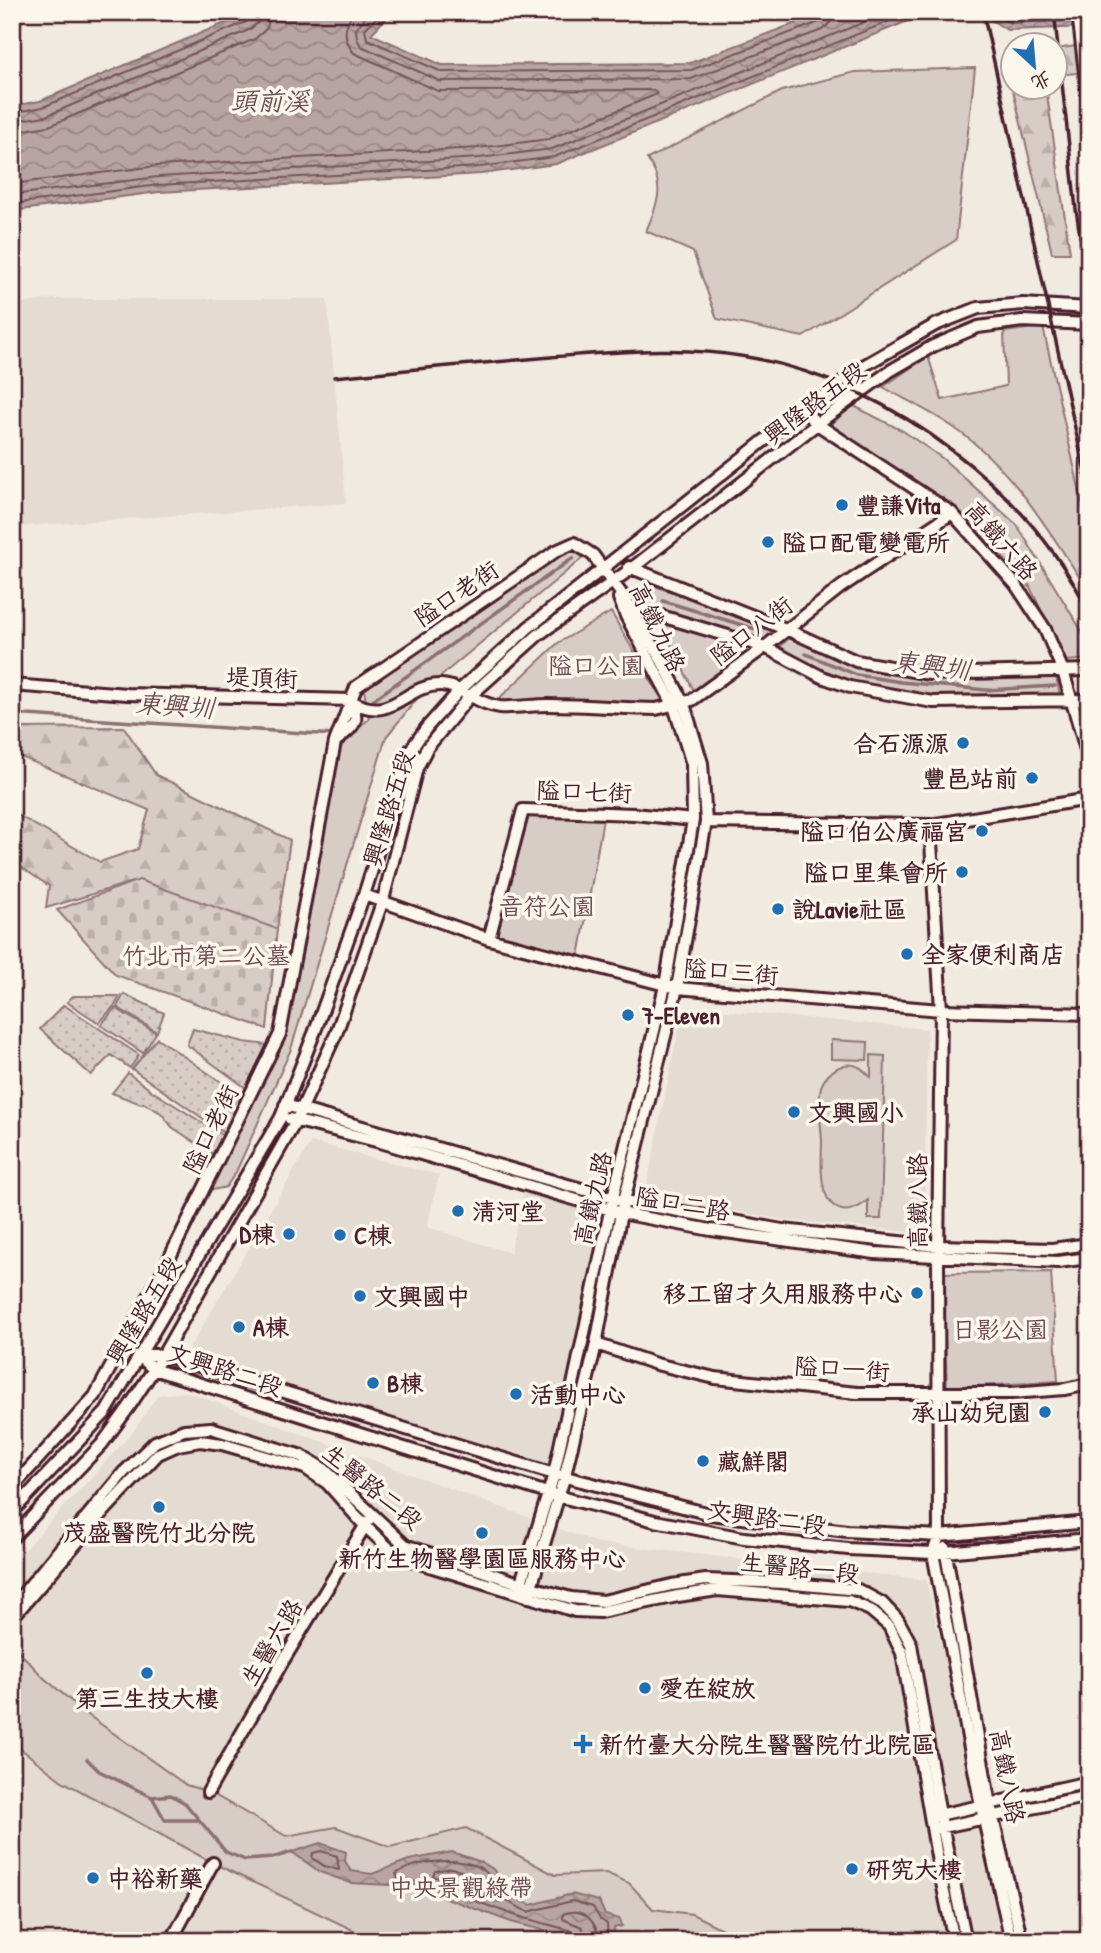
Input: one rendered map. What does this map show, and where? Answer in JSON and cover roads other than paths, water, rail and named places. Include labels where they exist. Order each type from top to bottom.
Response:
[{"type":"street","points":[[1078,12],[1089,108]]},
{"type":"street","name":"興隆路五段","points":[[12,1538],[102,1444],[129,1407],[163,1355],[300,1114],[336,1034],[383,900],[417,768],[427,748],[465,694],[529,627],[804,410],[865,366],[909,339],[978,308],[1023,304],[1089,308]]},
{"type":"street","name":"興隆路五段","points":[[12,1512],[106,1412],[281,1117],[364,895],[410,752],[427,727],[538,635],[613,583],[817,424],[890,371],[933,346],[978,327],[1022,321],[1089,324]]},
{"type":"street","name":"高鐵六路","points":[[804,410],[817,424],[952,513],[1016,585],[1045,629],[1063,671],[1089,760]]},
{"type":"street","name":"隘口八街","points":[[679,705],[765,647],[841,587],[952,513]]},
{"type":"street","name":"隘口老街","points":[[12,1488],[95,1396],[167,1262],[280,1034],[335,742],[356,687],[556,551],[574,543],[594,557],[613,583]]},
{"type":"street","points":[[621,556],[631,569],[788,630],[856,661],[930,674],[1089,670]]},
{"type":"street","name":"高鐵九路","points":[[559,1474],[616,1212],[624,1201],[706,822],[702,763],[662,661],[631,607],[613,583]]},
{"type":"street","name":"高鐵九路","points":[[524,1590],[596,1344],[616,1212],[613,1197],[671,987],[693,820],[692,764],[679,705],[626,616],[613,583]]},
{"type":"street","points":[[631,607],[765,647],[822,677],[850,687],[933,702],[1089,700]]},
{"type":"street","name":"堤頂街","points":[[12,685],[127,694],[351,700],[363,708],[383,709]]},
{"type":"street","points":[[335,742],[354,725],[432,685],[444,685],[498,707],[545,705],[656,709],[679,705]]},
{"type":"street","points":[[351,700],[357,714],[354,725]]},
{"type":"street","points":[[706,822],[930,825],[1089,799]]},
{"type":"street","name":"隘口七街","points":[[489,939],[523,810],[634,814],[693,820]]},
{"type":"street","name":"高鐵八路","points":[[930,825],[941,1010],[939,1536],[933,1553],[986,1805],[1022,1941]]},
{"type":"street","name":"隘口三街","points":[[364,895],[489,939],[671,987],[941,1010],[1089,1014]]},
{"type":"street","name":"隘口二路","points":[[285,1105],[300,1114],[616,1212],[792,1243],[875,1252],[1052,1249],[1089,1244]]},
{"type":"street","name":"隘口二路","points":[[281,1117],[300,1114],[624,1201],[782,1230],[938,1251],[1058,1262],[1089,1258]]},
{"type":"street","name":"隘口一街","points":[[596,1344],[656,1364],[715,1378],[857,1393],[1011,1393],[1065,1389],[1089,1384]]},
{"type":"street","name":"文興路二段","points":[[139,1355],[163,1355],[559,1474],[710,1514],[847,1531],[939,1536],[1089,1522]]},
{"type":"street","name":"文興路二段","points":[[139,1355],[153,1369],[552,1494],[655,1521],[744,1538],[848,1549],[933,1553],[1089,1539]]},
{"type":"street","name":"生醫路二段","points":[[12,1607],[123,1473],[155,1442],[184,1430],[211,1428],[302,1456],[342,1484],[372,1516],[405,1545],[524,1590]]},
{"type":"street","name":"生醫路二段","points":[[12,1618],[106,1509],[159,1454],[177,1445],[200,1441],[222,1444],[305,1468],[327,1483],[365,1526],[397,1556],[524,1590]]},
{"type":"street","name":"生醫六路","points":[[208,1791],[283,1661],[372,1516]]},
{"type":"street","name":"高鐵八路","points":[[939,1536],[947,1552],[986,1805]]},
{"type":"street","name":"生醫路一段","points":[[524,1590],[575,1611],[600,1612],[717,1590],[849,1601],[870,1610],[889,1626],[902,1653],[935,1816],[966,1941]]},
{"type":"street","points":[[935,1816],[1089,1782]]},
{"type":"street","points":[[938,1828],[1089,1796]]},
{"type":"street","name":"高鐵八路","points":[[989,1818],[1011,1941]]},
{"type":"street","name":"生醫路一段","points":[[938,1828],[954,1941]]},
{"type":"street","points":[[171,1941],[213,1863]]},
{"type":"water","name":"頭前溪","points":[[251,12],[392,12],[371,34],[442,65],[690,63],[825,12],[930,12],[556,164],[481,174],[159,192],[12,211],[12,106],[40,101]]},
{"type":"water","points":[[979,12],[1089,12],[1089,27],[1007,30]]},
{"type":"water","points":[[320,1843],[346,1852],[345,1861],[351,1871],[372,1874],[409,1860],[452,1852],[493,1869],[509,1893],[531,1905],[572,1894],[599,1901],[605,1915],[620,1919],[622,1926],[614,1928],[614,1941],[576,1941],[574,1938],[511,1922],[407,1886],[351,1883],[320,1872],[292,1852]]},
{"type":"waterway","name":"東興圳","points":[[373,700],[573,558]]},
{"type":"waterway","name":"東興圳","points":[[663,601],[762,631]]},
{"type":"waterway","name":"東興圳","points":[[806,654],[857,675],[901,682],[986,690],[1055,686]]},
{"type":"waterway","name":"東興圳","points":[[12,714],[335,735]]},
{"type":"waterway","points":[[87,1759],[99,1771],[152,1797],[171,1795],[185,1803],[226,1852],[245,1860],[272,1858],[292,1852]]},
{"type":"waterway","points":[[152,1797],[165,1820],[198,1820]]},
{"type":"railway","points":[[983,12],[1089,491]]},
{"type":"railway","points":[[1054,12],[1076,209],[1089,296]]},
{"type":"railway","points":[[334,377],[649,351],[723,353],[803,371],[830,380],[882,404],[930,434],[974,468],[994,485],[1047,544],[1077,588],[1089,612]]},
{"type":"place","name":"豐謙Vita","points":[[842,505]]},
{"type":"place","name":"隘口配電變電所","points":[[768,542]]},
{"type":"place","name":"合石源源","points":[[963,743]]},
{"type":"place","name":"豐邑站前","points":[[1032,778]]},
{"type":"place","name":"隘口伯公廣福宮","points":[[982,831]]},
{"type":"place","name":"隘口里集會所","points":[[962,872]]},
{"type":"place","name":"說Lavie社區","points":[[778,909]]},
{"type":"place","name":"全家便利商店","points":[[907,954]]},
{"type":"place","name":"7-Eleven","points":[[628,1015]]},
{"type":"place","name":"文興國小","points":[[794,1112]]},
{"type":"place","name":"清河堂","points":[[458,1211]]},
{"type":"place","name":"D棟","points":[[289,1234]]},
{"type":"place","name":"C棟","points":[[340,1235]]},
{"type":"place","name":"移工留才久用服務中心","points":[[917,1293]]},
{"type":"place","name":"文興國中","points":[[360,1296]]},
{"type":"place","name":"A棟","points":[[239,1327]]},
{"type":"place","name":"B棟","points":[[373,1383]]},
{"type":"place","name":"活動中心","points":[[516,1394]]},
{"type":"place","name":"承山幼兒園","points":[[1045,1412]]},
{"type":"place","name":"藏鮮閣","points":[[703,1461]]},
{"type":"place","name":"茂盛醫院竹北分院","points":[[159,1507]]},
{"type":"place","name":"新竹生物醫學園區服務中心","points":[[482,1533]]},
{"type":"place","name":"第三生技大樓","points":[[147,1673]]},
{"type":"place","name":"愛在綻放","points":[[645,1688]]},
{"type":"place","name":"新竹臺大分院生醫醫院竹北院區","points":[[583,1744]]},
{"type":"place","name":"研究大樓","points":[[852,1869]]},
{"type":"place","name":"中裕新藥","points":[[93,1878]]},
{"type":"park label","name":"隘口公園","points":[[596,665]]},
{"type":"park label","name":"音符公園","points":[[547,906]]},
{"type":"park label","name":"竹北市第二公墓","points":[[206,955]]},
{"type":"park label","name":"日影公園","points":[[1000,1329]]},
{"type":"park label","name":"中央景觀綠帶","points":[[461,1887]]}]
